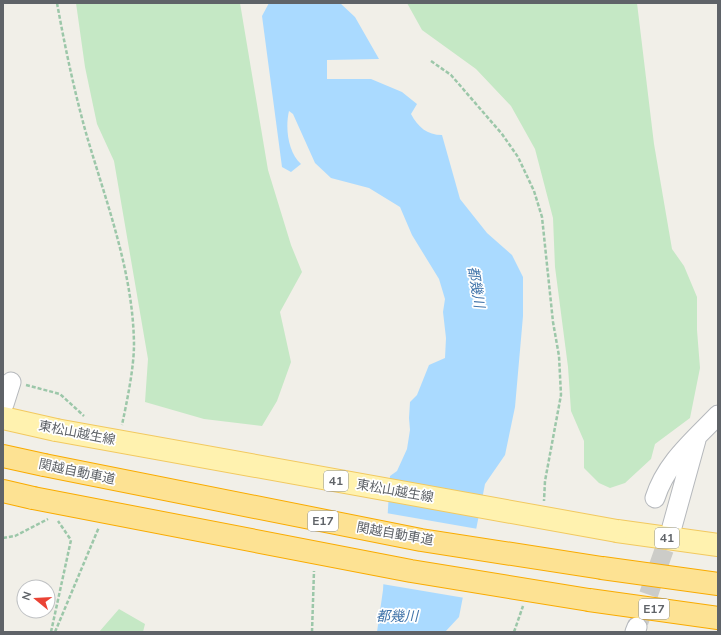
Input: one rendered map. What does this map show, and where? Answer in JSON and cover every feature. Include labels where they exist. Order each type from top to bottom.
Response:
[{"type":"highway","name":"関越自動車道","points":[[3,456],[420,540],[718,584]]},
{"type":"highway","name":"E17","points":[[3,491],[403,570],[589,600],[718,618]]},
{"type":"main road","name":"東松山越生線","points":[[3,418],[56,430],[617,531],[718,545]]},
{"type":"street","points":[[4,404],[11,382]]},
{"type":"street","points":[[655,498],[660,483],[673,461],[718,415]]},
{"type":"street","points":[[672,527],[696,438]]},
{"type":"path","points":[[57,3],[73,86],[112,214],[132,310],[134,346],[121,428]]},
{"type":"path","points":[[430,61],[451,75],[502,134],[518,157],[534,191],[542,217],[553,322],[559,356],[561,395],[545,482],[543,505]]},
{"type":"path","points":[[51,632],[71,540],[54,514]]},
{"type":"path","points":[[55,632],[96,536],[100,522]]},
{"type":"path","points":[[514,632],[524,600]]},
{"type":"green space","points":[[76,3],[240,3],[268,170],[291,245],[302,272],[280,312],[291,362],[277,401],[262,426],[204,419],[145,402],[148,359],[114,161],[97,124],[85,67]]},
{"type":"green space","points":[[407,3],[637,3],[654,144],[672,249],[684,266],[697,297],[697,330],[700,368],[690,418],[655,444],[651,459],[625,483],[610,488],[599,483],[584,468],[584,441],[571,411],[568,367],[555,267],[553,218],[535,149],[511,106],[476,69],[422,30]]},
{"type":"green space","points":[[119,609],[145,624],[143,632],[99,632]]},
{"type":"water","name":"都幾川","points":[[269,3],[340,3],[355,17],[379,59],[327,60],[327,79],[371,79],[402,92],[417,104],[411,114],[417,123],[427,132],[442,135],[460,199],[487,233],[512,255],[523,277],[523,316],[515,407],[505,455],[485,484],[459,617],[445,632],[377,632],[383,590],[390,476],[397,471],[407,449],[410,430],[410,402],[417,395],[429,365],[445,358],[446,338],[443,312],[445,299],[439,279],[412,235],[400,207],[369,188],[331,178],[315,163],[293,114],[289,111],[287,125],[290,146],[301,164],[291,172],[282,167],[262,16]]},
{"type":"pier","points":[[386,513],[478,529],[465,598],[382,584]]},
{"type":"tunnel","points":[[639,622],[672,527]]}]
